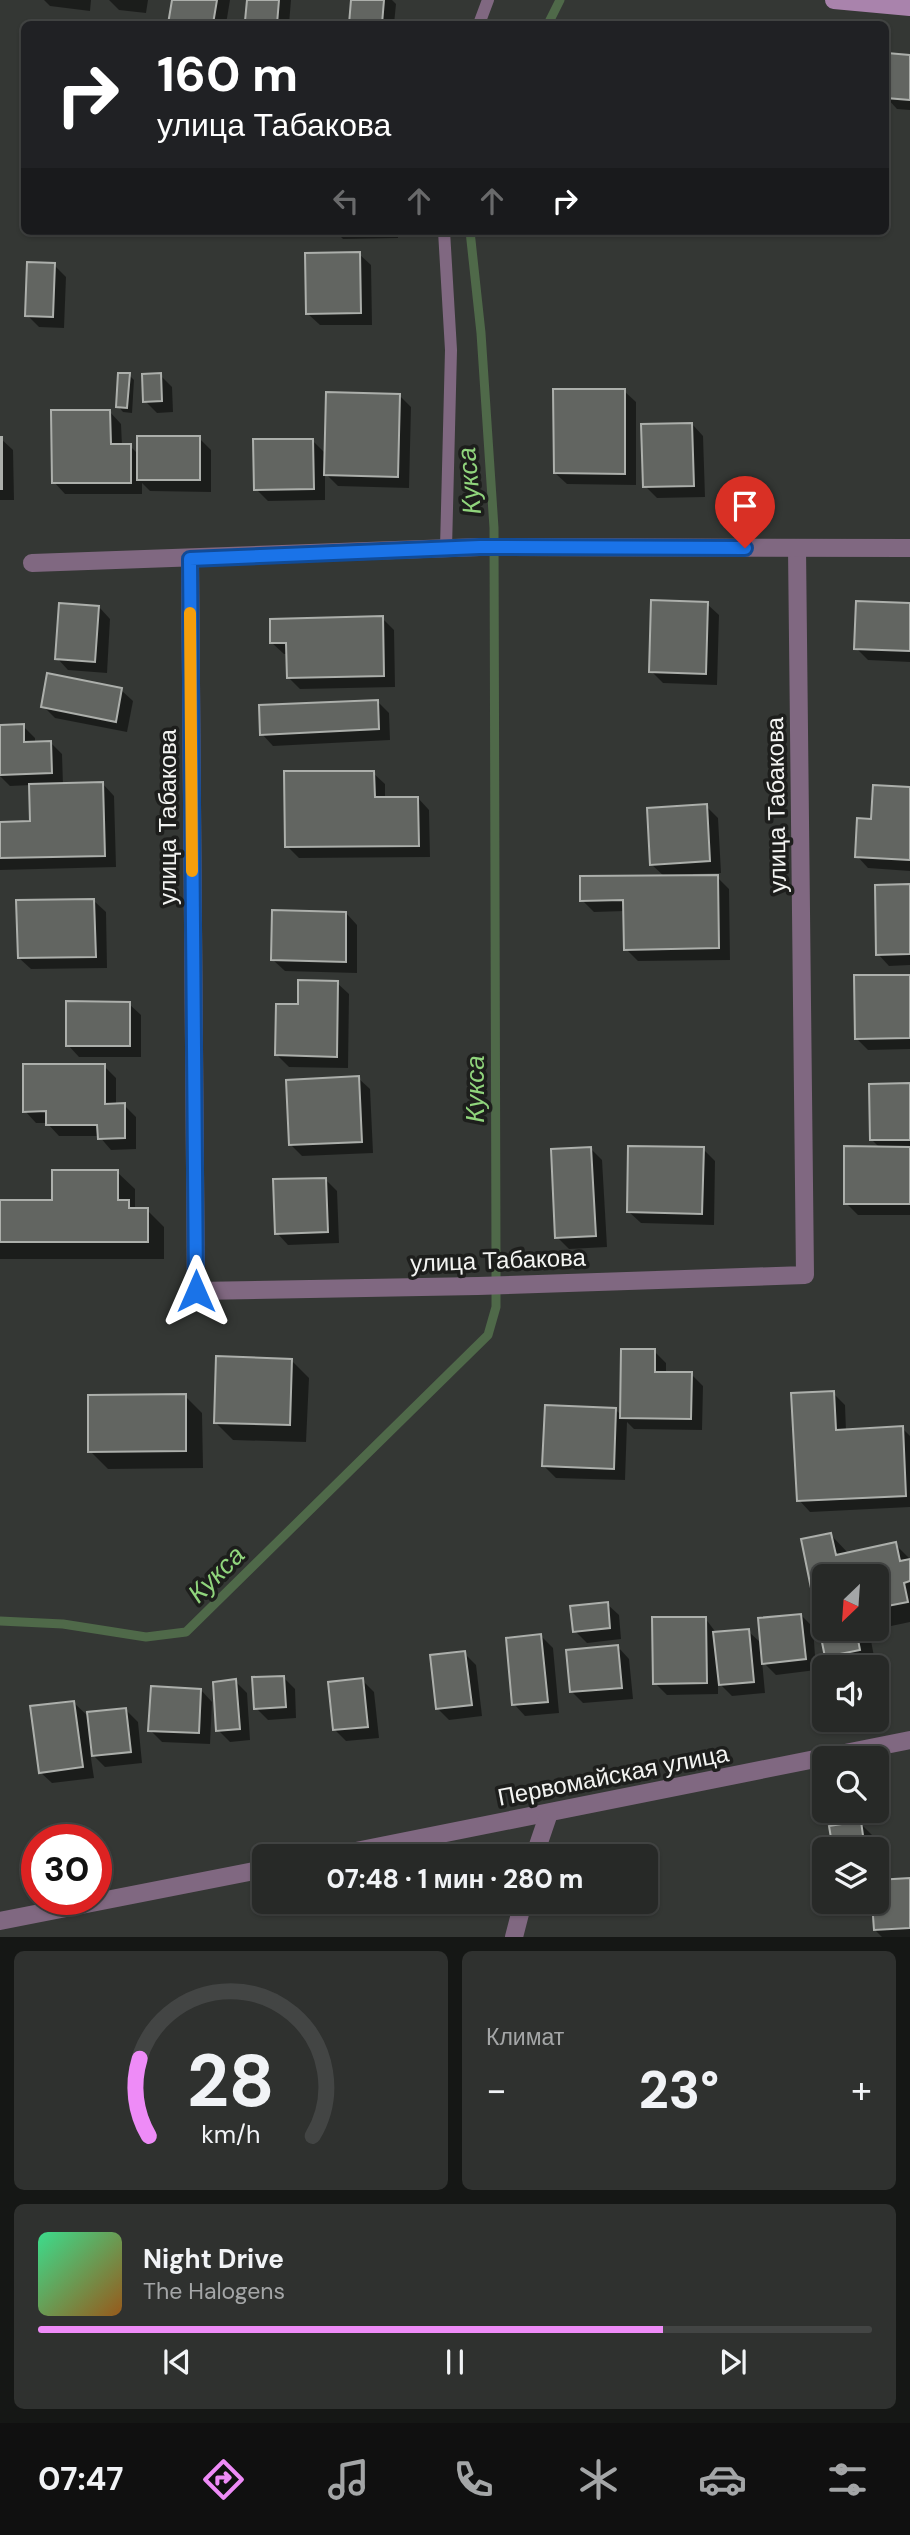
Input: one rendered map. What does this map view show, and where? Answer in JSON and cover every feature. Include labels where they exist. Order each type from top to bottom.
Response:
[{"type":"street","points":[[834,0],[910,7]]},
{"type":"street","points":[[32,564],[480,547],[910,548]]},
{"type":"street","name":"улица Табакова","points":[[190,559],[196,1291],[478,1286],[805,1275],[797,548]]},
{"type":"street","name":"Первомайская улица","points":[[392,1844],[910,1740]]},
{"type":"street","points":[[539,1844],[550,1813]]},
{"type":"street","points":[[0,1921],[252,1871]]},
{"type":"street","points":[[514,1937],[520,1914]]},
{"type":"lane","points":[[481,21],[488,0]]},
{"type":"lane","points":[[444,235],[451,350],[446,548]]},
{"type":"building","points":[[172,0],[217,0],[214,21],[168,21]]},
{"type":"building","points":[[247,0],[279,0],[277,21],[245,21]]},
{"type":"building","points":[[351,0],[384,0],[382,21],[349,21]]},
{"type":"building","points":[[889,53],[910,55],[910,100],[889,98]]},
{"type":"building","points":[[360,252],[361,313],[306,314],[305,253]]},
{"type":"building","points":[[27,262],[55,263],[53,317],[25,316]]},
{"type":"building","points":[[118,373],[130,373],[127,408],[116,407]]},
{"type":"building","points":[[161,373],[162,401],[143,402],[142,374]]},
{"type":"building","points":[[553,389],[625,389],[625,474],[554,473]]},
{"type":"building","points":[[326,392],[400,394],[398,477],[324,475]]},
{"type":"building","points":[[51,410],[110,410],[111,444],[131,444],[131,483],[52,483]]},
{"type":"building","points":[[692,423],[694,486],[643,487],[641,424]]},
{"type":"building","points":[[137,436],[200,436],[200,480],[137,480]]},
{"type":"building","points":[[2,437],[2,489],[0,489]]},
{"type":"building","points":[[253,439],[313,439],[314,489],[254,490]]},
{"type":"building","points":[[651,600],[708,602],[706,674],[649,672]]},
{"type":"building","points":[[856,601],[910,603],[910,651],[854,649]]},
{"type":"building","points":[[59,603],[99,606],[95,662],[55,659]]},
{"type":"building","points":[[383,616],[384,676],[287,678],[286,643],[270,643],[270,619]]},
{"type":"building","points":[[47,673],[122,688],[116,722],[41,707]]},
{"type":"building","points":[[378,700],[379,729],[260,735],[259,705]]},
{"type":"building","points":[[24,724],[24,742],[51,741],[52,773],[0,775],[0,725]]},
{"type":"building","points":[[284,771],[374,771],[375,797],[418,797],[419,846],[285,847]]},
{"type":"building","points":[[103,782],[105,856],[0,858],[0,822],[30,821],[29,784]]},
{"type":"building","points":[[873,785],[910,787],[910,860],[855,857],[857,818],[871,819]]},
{"type":"building","points":[[707,804],[710,861],[650,865],[647,808]]},
{"type":"building","points":[[718,875],[719,948],[624,950],[623,900],[580,901],[580,876]]},
{"type":"building","points":[[910,884],[910,954],[876,955],[875,885]]},
{"type":"building","points":[[94,899],[96,957],[18,958],[16,900]]},
{"type":"building","points":[[272,910],[346,912],[346,962],[271,960]]},
{"type":"building","points":[[854,975],[910,975],[910,1038],[855,1039]]},
{"type":"building","points":[[298,980],[338,981],[337,1057],[275,1055],[276,1004],[298,1004]]},
{"type":"building","points":[[66,1001],[130,1002],[130,1046],[66,1046]]},
{"type":"building","points":[[23,1064],[105,1064],[105,1104],[125,1103],[125,1138],[98,1139],[97,1125],[46,1125],[46,1111],[23,1112]]},
{"type":"building","points":[[359,1076],[362,1142],[289,1145],[286,1080]]},
{"type":"building","points":[[910,1083],[910,1140],[870,1140],[869,1084]]},
{"type":"building","points":[[628,1146],[704,1147],[702,1214],[627,1212]]},
{"type":"building","points":[[844,1146],[910,1147],[910,1204],[844,1204]]},
{"type":"building","points":[[591,1147],[596,1236],[555,1238],[551,1149]]},
{"type":"building","points":[[52,1170],[118,1170],[118,1200],[129,1200],[129,1208],[148,1208],[148,1242],[0,1242],[0,1200],[52,1200]]},
{"type":"building","points":[[326,1178],[328,1232],[275,1234],[273,1179]]},
{"type":"building","points":[[621,1349],[655,1349],[655,1372],[692,1372],[691,1419],[620,1418]]},
{"type":"building","points":[[216,1356],[292,1359],[290,1425],[214,1423]]},
{"type":"building","points":[[834,1391],[836,1430],[903,1426],[906,1496],[797,1501],[791,1393]]},
{"type":"building","points":[[186,1394],[186,1451],[88,1452],[88,1395]]},
{"type":"building","points":[[545,1405],[616,1408],[614,1469],[542,1466]]},
{"type":"building","points":[[831,1533],[836,1555],[896,1542],[900,1561],[910,1559],[910,1581],[904,1583],[908,1602],[889,1606],[889,1564],[812,1564],[812,1593],[801,1539]]},
{"type":"building","points":[[608,1602],[610,1628],[573,1632],[570,1606]]},
{"type":"building","points":[[801,1614],[806,1659],[762,1664],[758,1618]]},
{"type":"building","points":[[652,1617],[706,1617],[707,1683],[653,1684]]},
{"type":"building","points":[[749,1629],[754,1682],[719,1685],[713,1632]]},
{"type":"building","points":[[541,1634],[548,1702],[512,1705],[506,1638]]},
{"type":"building","points":[[822,1642],[858,1642],[860,1650],[825,1655]]},
{"type":"building","points":[[618,1645],[622,1688],[570,1692],[566,1650]]},
{"type":"building","points":[[465,1651],[472,1705],[436,1709],[430,1655]]},
{"type":"building","points":[[284,1676],[286,1707],[254,1709],[252,1677]]},
{"type":"building","points":[[363,1678],[368,1727],[333,1730],[328,1682]]},
{"type":"building","points":[[236,1679],[240,1729],[216,1731],[213,1682]]},
{"type":"building","points":[[151,1686],[201,1689],[199,1733],[148,1731]]},
{"type":"building","points":[[74,1701],[83,1767],[39,1773],[30,1706]]},
{"type":"building","points":[[126,1708],[131,1752],[92,1756],[87,1712]]},
{"type":"building","points":[[861,1823],[863,1837],[831,1837],[829,1826]]},
{"type":"building","points":[[910,1878],[910,1928],[874,1930],[873,1914],[889,1914],[889,1879]]},
{"type":"waterway","name":"Кукса","points":[[550,21],[560,0]]},
{"type":"waterway","name":"Кукса","points":[[0,1621],[63,1624],[146,1637],[186,1632],[488,1335],[496,1307],[494,528],[481,333],[470,235]]},
{"type":"slow traffic","points":[[190,613],[192,871]]},
{"type":"route","points":[[196,1291],[190,559],[480,547],[745,548]]}]
